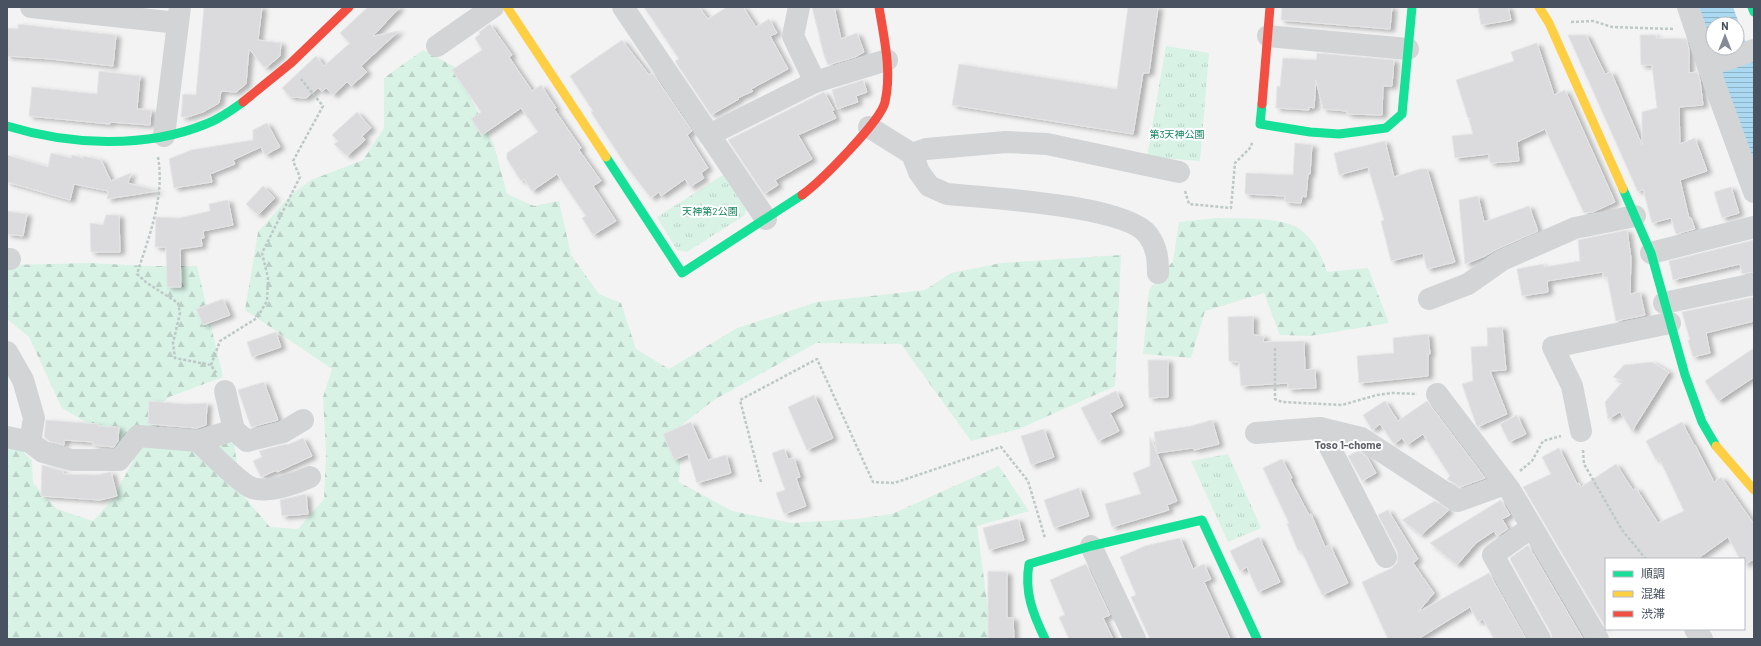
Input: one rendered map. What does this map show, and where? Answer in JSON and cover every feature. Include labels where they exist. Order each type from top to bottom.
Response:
[{"type":"street","points":[[31,7],[179,15],[164,136]]},
{"type":"street","points":[[7,126],[35,134],[81,139],[128,139],[164,136],[199,127],[227,114],[246,100],[288,64],[349,7]]},
{"type":"street","points":[[437,46],[492,7]]},
{"type":"street","points":[[507,7],[682,273],[810,189],[836,165],[869,127],[885,104],[888,85],[887,60],[879,7]]},
{"type":"street","points":[[623,7],[766,219]]},
{"type":"street","points":[[799,7],[793,36],[815,82]]},
{"type":"street","points":[[1270,7],[1260,124],[1310,132],[1339,134],[1386,128],[1402,114],[1412,7]]},
{"type":"street","points":[[1539,7],[1549,23],[1651,253],[1685,375],[1702,422],[1718,449],[1754,490]]},
{"type":"street","points":[[1688,7],[1754,192]]},
{"type":"street","points":[[1752,7],[1754,12]]},
{"type":"street","points":[[1268,36],[1408,49]]},
{"type":"street","points":[[1708,66],[1754,50]]},
{"type":"street","points":[[709,135],[815,82],[887,60]]},
{"type":"street","points":[[869,127],[912,154],[919,172],[929,186],[948,194],[1076,207],[1131,222],[1148,234],[1157,254],[1158,273]]},
{"type":"street","points":[[912,154],[926,149],[1006,142],[1047,144],[1179,172]]},
{"type":"street","points":[[1430,299],[1468,284],[1502,260],[1575,228],[1635,216]]},
{"type":"street","points":[[1651,253],[1754,227]]},
{"type":"street","points":[[1581,431],[1572,386],[1553,347],[1667,313],[1754,284]]},
{"type":"street","points":[[7,352],[23,380],[34,418],[30,442]]},
{"type":"street","points":[[225,391],[234,430],[247,441],[283,432],[303,420]]},
{"type":"street","points":[[1437,394],[1505,484],[1598,639]]},
{"type":"street","points":[[1256,433],[1320,428],[1361,438],[1458,501],[1505,484]]},
{"type":"street","points":[[1320,428],[1386,557]]},
{"type":"street","points":[[7,437],[30,442],[43,452],[72,460],[120,460],[138,436],[198,441],[234,430]]},
{"type":"street","points":[[198,441],[233,474],[252,488],[273,488],[294,484],[310,477]]},
{"type":"street","points":[[1045,639],[1029,608],[1026,576],[1029,564],[1091,546],[1202,520],[1257,639]]},
{"type":"street","points":[[1532,527],[1493,555],[1540,639]]},
{"type":"street","points":[[1091,546],[1134,639]]},
{"type":"street","points":[[1696,630],[1702,639]]},
{"type":"path","points":[[1549,23],[1593,21],[1612,27],[1695,29]]},
{"type":"path","points":[[225,391],[211,365],[220,341],[257,318],[267,301],[268,278],[262,253],[300,177],[293,161],[323,106],[288,64]]},
{"type":"path","points":[[1179,172],[1189,204],[1231,208],[1235,163],[1251,147],[1252,135],[1260,124]]},
{"type":"path","points":[[164,136],[156,147],[160,178],[157,210],[137,274],[147,283],[178,303],[180,313],[173,343],[175,358],[211,365]]},
{"type":"path","points":[[1231,160],[1235,163]]},
{"type":"path","points":[[1275,348],[1275,399],[1282,402],[1342,405],[1384,394],[1437,394]]},
{"type":"path","points":[[762,482],[740,400],[818,359],[873,482],[894,483],[1001,447],[1028,481],[1051,558]]},
{"type":"path","points":[[1505,484],[1532,461],[1543,441],[1581,431],[1584,464],[1622,530],[1645,558]]},
{"type":"green space","name":"第3天神公園","points":[[1166,46],[1209,53],[1200,161],[1147,157]]},
{"type":"green space","points":[[423,50],[455,67],[494,145],[507,194],[534,206],[559,201],[571,255],[599,294],[621,303],[636,349],[669,369],[737,328],[817,302],[925,290],[951,273],[1001,263],[1121,255],[1115,386],[1019,429],[971,441],[901,344],[816,343],[714,400],[683,424],[679,482],[732,511],[792,523],[856,519],[892,514],[999,466],[1029,511],[977,526],[992,639],[7,639],[7,441],[13,441],[32,461],[33,483],[57,509],[93,521],[112,500],[133,461],[99,430],[62,408],[29,337],[7,319],[7,265],[90,263],[149,266],[197,266],[223,377],[169,397],[150,414],[160,427],[201,438],[234,444],[242,494],[270,527],[298,529],[324,499],[326,453],[323,397],[332,369],[245,310],[258,232],[292,194],[311,180],[363,160],[384,128],[384,78]]},
{"type":"green space","name":"天神第2公園","points":[[723,175],[746,209],[745,215],[687,252],[677,250],[657,217]]},
{"type":"green space","points":[[1218,218],[1272,220],[1293,226],[1306,234],[1314,243],[1323,260],[1327,272],[1368,268],[1389,323],[1310,336],[1280,335],[1264,293],[1205,311],[1191,358],[1143,354],[1149,290],[1173,261],[1179,222]]},
{"type":"green space","points":[[1228,454],[1261,528],[1228,542],[1191,461]]},
{"type":"water","points":[[1697,7],[1733,7],[1736,16],[1705,16],[1705,30]]},
{"type":"water","points":[[1745,40],[1754,65],[1754,168],[1714,56],[1745,56]]},
{"type":"building","points":[[204,7],[262,7],[258,40],[281,43],[280,56],[267,67],[264,67],[249,49],[246,84],[236,92],[221,91],[219,103],[203,112],[188,117],[181,117],[183,94],[196,95]]},
{"type":"building","points":[[368,7],[400,7],[373,36],[399,31],[361,66],[367,72],[351,86],[347,82],[333,95],[326,88],[322,92],[318,88],[306,98],[290,97],[282,88],[316,56],[324,66],[350,43],[340,33]]},
{"type":"building","points":[[644,7],[699,7],[708,19],[727,7],[743,7],[756,27],[769,19],[777,33],[770,36],[788,69],[751,89],[753,91],[738,98],[739,99],[711,115],[675,61],[679,59]]},
{"type":"building","points":[[812,7],[834,7],[841,39],[857,33],[864,52],[855,57],[828,65]]},
{"type":"building","points":[[1128,7],[1158,7],[1149,73],[1143,73],[1133,134],[952,105],[959,64],[1117,89]]},
{"type":"building","points":[[1282,7],[1392,7],[1390,29],[1281,20]]},
{"type":"building","points":[[1478,7],[1508,7],[1511,20],[1481,25]]},
{"type":"building","points":[[18,24],[116,35],[113,66],[7,56],[7,28],[18,29]]},
{"type":"building","points":[[490,24],[512,55],[509,57],[532,91],[541,85],[556,108],[554,109],[581,148],[579,150],[601,181],[593,186],[616,221],[593,235],[582,218],[586,216],[557,174],[532,191],[524,179],[521,181],[507,159],[507,153],[538,132],[521,108],[482,135],[471,119],[481,112],[452,70],[482,50],[475,38],[480,34],[479,32]]},
{"type":"building","points":[[1568,35],[1586,35],[1605,74],[1611,72],[1642,145],[1642,112],[1657,108],[1652,65],[1641,65],[1640,35],[1656,35],[1656,38],[1686,39],[1689,49],[1689,73],[1697,72],[1700,80],[1703,105],[1679,107],[1680,144],[1695,138],[1707,171],[1680,180],[1689,218],[1691,218],[1695,229],[1676,234],[1671,218],[1652,223],[1643,189],[1638,192]]},
{"type":"building","points":[[622,40],[649,75],[652,73],[654,75],[692,131],[687,135],[708,168],[701,173],[704,178],[690,187],[685,179],[661,196],[659,192],[651,198],[627,167],[591,112],[593,111],[570,76]]},
{"type":"building","points":[[1537,43],[1554,95],[1565,90],[1615,202],[1593,212],[1584,213],[1545,129],[1517,142],[1519,161],[1490,163],[1489,154],[1455,158],[1452,136],[1473,134],[1469,119],[1471,118],[1468,118],[1456,80],[1514,61],[1511,52]]},
{"type":"building","points":[[1317,53],[1394,60],[1392,86],[1383,86],[1382,115],[1347,114],[1347,111],[1323,109],[1316,80],[1314,108],[1309,107],[1309,110],[1276,108],[1277,86],[1280,87],[1283,58],[1316,60]]},
{"type":"building","points":[[99,71],[140,76],[137,109],[151,110],[150,125],[110,122],[110,124],[29,116],[32,87],[97,94]]},
{"type":"building","points":[[863,80],[867,92],[856,96],[858,102],[837,109],[832,90]]},
{"type":"building","points":[[824,92],[834,110],[832,111],[836,118],[798,135],[812,159],[775,180],[778,185],[764,194],[728,140]]},
{"type":"building","points":[[357,112],[371,128],[362,136],[365,140],[347,156],[334,144],[338,141],[332,135]]},
{"type":"building","points":[[267,123],[280,147],[265,155],[261,147],[233,160],[235,164],[210,174],[212,182],[174,188],[169,159],[191,150],[253,140],[253,130]]},
{"type":"building","points":[[1385,141],[1394,177],[1420,169],[1427,169],[1455,262],[1427,269],[1423,253],[1391,261],[1381,221],[1384,220],[1368,167],[1339,175],[1334,153]]},
{"type":"building","points":[[1295,143],[1312,145],[1310,174],[1308,174],[1306,197],[1302,196],[1301,203],[1285,202],[1285,196],[1245,194],[1246,173],[1293,175]]},
{"type":"building","points":[[51,153],[71,158],[72,155],[101,160],[111,181],[131,173],[128,183],[158,191],[107,199],[108,191],[74,184],[70,200],[7,182],[7,155],[48,167]]},
{"type":"building","points":[[263,186],[275,198],[258,215],[246,204]]},
{"type":"building","points":[[1731,187],[1739,213],[1722,218],[1714,192]]},
{"type":"building","points":[[1478,196],[1484,222],[1529,206],[1538,231],[1465,264],[1459,200]]},
{"type":"building","points":[[228,200],[233,225],[203,231],[204,238],[201,238],[202,246],[180,249],[181,287],[167,287],[166,247],[155,247],[156,217],[179,218],[210,211],[209,204]]},
{"type":"building","points":[[7,211],[27,214],[23,236],[7,234]]},
{"type":"building","points":[[106,215],[119,215],[120,252],[91,252],[90,223],[103,225]]},
{"type":"building","points":[[1627,230],[1631,258],[1630,294],[1640,292],[1645,315],[1616,321],[1607,277],[1603,277],[1603,272],[1547,281],[1548,292],[1522,296],[1517,269],[1544,264],[1544,267],[1580,261],[1578,240]]},
{"type":"building","points":[[1754,240],[1754,272],[1742,274],[1740,264],[1673,280],[1669,261]]},
{"type":"building","points":[[1754,297],[1754,321],[1706,333],[1710,353],[1693,357],[1682,312]]},
{"type":"building","points":[[223,299],[230,315],[203,325],[196,309]]},
{"type":"building","points":[[1253,316],[1253,335],[1264,336],[1263,342],[1304,341],[1305,370],[1315,369],[1316,388],[1288,389],[1288,383],[1241,386],[1239,362],[1229,361],[1228,317]]},
{"type":"building","points":[[1502,327],[1506,370],[1490,371],[1507,414],[1477,427],[1462,384],[1473,381],[1471,347],[1488,346],[1487,328]]},
{"type":"building","points":[[276,332],[281,347],[252,357],[247,342]]},
{"type":"building","points":[[1428,334],[1430,354],[1428,354],[1428,376],[1359,383],[1357,356],[1394,353],[1393,338]]},
{"type":"building","points":[[1754,348],[1754,377],[1718,401],[1705,381]]},
{"type":"building","points":[[1148,360],[1168,360],[1168,397],[1149,398]]},
{"type":"building","points":[[1652,362],[1669,372],[1632,431],[1620,412],[1608,419],[1605,402],[1623,381],[1613,377],[1624,365]]},
{"type":"building","points":[[264,382],[278,420],[251,427],[238,390]]},
{"type":"building","points":[[1116,391],[1123,406],[1110,413],[1119,431],[1098,441],[1081,408]]},
{"type":"building","points":[[814,395],[833,438],[807,450],[788,407]]},
{"type":"building","points":[[149,401],[185,404],[207,403],[206,425],[197,428],[148,424]]},
{"type":"building","points":[[1385,401],[1398,421],[1427,401],[1485,478],[1460,487],[1447,479],[1450,476],[1423,434],[1407,445],[1402,438],[1394,444],[1380,424],[1372,430],[1363,415]]},
{"type":"building","points":[[1517,415],[1526,434],[1509,442],[1500,424]]},
{"type":"building","points":[[46,420],[119,427],[118,441],[114,447],[93,445],[93,442],[64,440],[64,445],[49,441],[44,437]]},
{"type":"building","points":[[1212,420],[1219,444],[1194,450],[1193,448],[1157,453],[1154,432],[1191,426]]},
{"type":"building","points":[[691,422],[708,460],[726,455],[731,473],[697,483],[688,454],[674,460],[663,434]]},
{"type":"building","points":[[1682,422],[1714,482],[1721,477],[1754,524],[1754,559],[1745,564],[1745,558],[1739,558],[1728,537],[1698,558],[1605,558],[1605,626],[1523,487],[1551,474],[1542,457],[1559,448],[1577,484],[1579,483],[1581,487],[1616,464],[1633,490],[1636,488],[1658,523],[1684,511],[1659,458],[1656,460],[1646,441]]},
{"type":"building","points":[[1044,429],[1054,457],[1031,465],[1021,436]]},
{"type":"building","points":[[1150,437],[1177,501],[1167,505],[1169,510],[1112,527],[1105,504],[1141,494],[1133,473],[1150,466]]},
{"type":"building","points":[[303,438],[312,456],[277,472],[277,470],[261,477],[253,461],[262,457],[259,451],[287,445]]},
{"type":"building","points":[[784,449],[788,459],[794,458],[800,477],[796,478],[806,506],[784,514],[776,493],[785,490],[772,453]]},
{"type":"building","points":[[1358,451],[1367,457],[1376,473],[1362,481],[1348,456]]},
{"type":"building","points":[[1282,459],[1292,478],[1290,479],[1309,515],[1311,514],[1325,547],[1330,545],[1348,583],[1322,595],[1301,550],[1298,551],[1287,524],[1289,523],[1263,468]]},
{"type":"building","points":[[42,465],[63,471],[63,474],[96,475],[111,472],[117,496],[100,500],[41,496]]},
{"type":"building","points":[[1079,488],[1089,516],[1054,528],[1044,500]]},
{"type":"building","points":[[306,494],[308,514],[282,516],[280,500]]},
{"type":"building","points":[[1501,500],[1510,515],[1502,519],[1508,529],[1497,536],[1494,531],[1476,543],[1457,565],[1430,543]]},
{"type":"building","points":[[1435,501],[1449,510],[1421,535],[1402,520]]},
{"type":"building","points":[[1388,510],[1418,559],[1413,563],[1434,593],[1418,612],[1489,573],[1526,639],[1494,639],[1483,619],[1478,622],[1470,607],[1418,639],[1388,639],[1362,582],[1392,568],[1397,563],[1397,551],[1378,515]]},
{"type":"building","points":[[1018,519],[1024,540],[989,550],[983,528]]},
{"type":"building","points":[[1259,537],[1280,582],[1258,592],[1247,567],[1240,571],[1230,551]]},
{"type":"building","points":[[1180,538],[1193,569],[1204,564],[1211,579],[1204,582],[1230,639],[1150,639],[1131,597],[1136,595],[1120,557],[1145,546]]},
{"type":"building","points":[[1528,545],[1583,639],[1552,639],[1551,633],[1510,558]]},
{"type":"building","points":[[1086,564],[1110,615],[1103,618],[1113,639],[1069,639],[1059,617],[1065,615],[1050,580]]},
{"type":"building","points":[[988,571],[1007,572],[1007,618],[1013,618],[1014,639],[988,639]]},
{"type":"traffic: fast","points":[[1262,104],[1260,124],[1310,132],[1339,134],[1386,128],[1402,114],[1412,7]]},
{"type":"traffic: fast","points":[[1752,7],[1754,12]]},
{"type":"traffic: fast","points":[[7,126],[56,137],[81,140],[107,142],[133,141],[158,138],[206,124],[221,117],[243,102]]},
{"type":"traffic: fast","points":[[606,157],[682,273],[802,195]]},
{"type":"traffic: fast","points":[[1623,189],[1651,253],[1685,375],[1702,422],[1716,446]]},
{"type":"traffic: fast","points":[[1045,639],[1033,612],[1031,603],[1028,584],[1029,564],[1091,546],[1202,520],[1257,639]]},
{"type":"traffic: slow","points":[[507,7],[606,157]]},
{"type":"traffic: slow","points":[[1539,7],[1549,23],[1623,189]]},
{"type":"traffic: slow","points":[[1716,446],[1754,490]]},
{"type":"traffic: jam","points":[[243,102],[291,63],[349,7]]},
{"type":"traffic: jam","points":[[802,195],[822,178],[849,151],[873,123],[885,102],[888,78],[885,43],[879,7]]},
{"type":"traffic: jam","points":[[1262,104],[1270,7]]},
{"type":"district","name":"Toso 1-chome","points":[[1348,444]]}]
